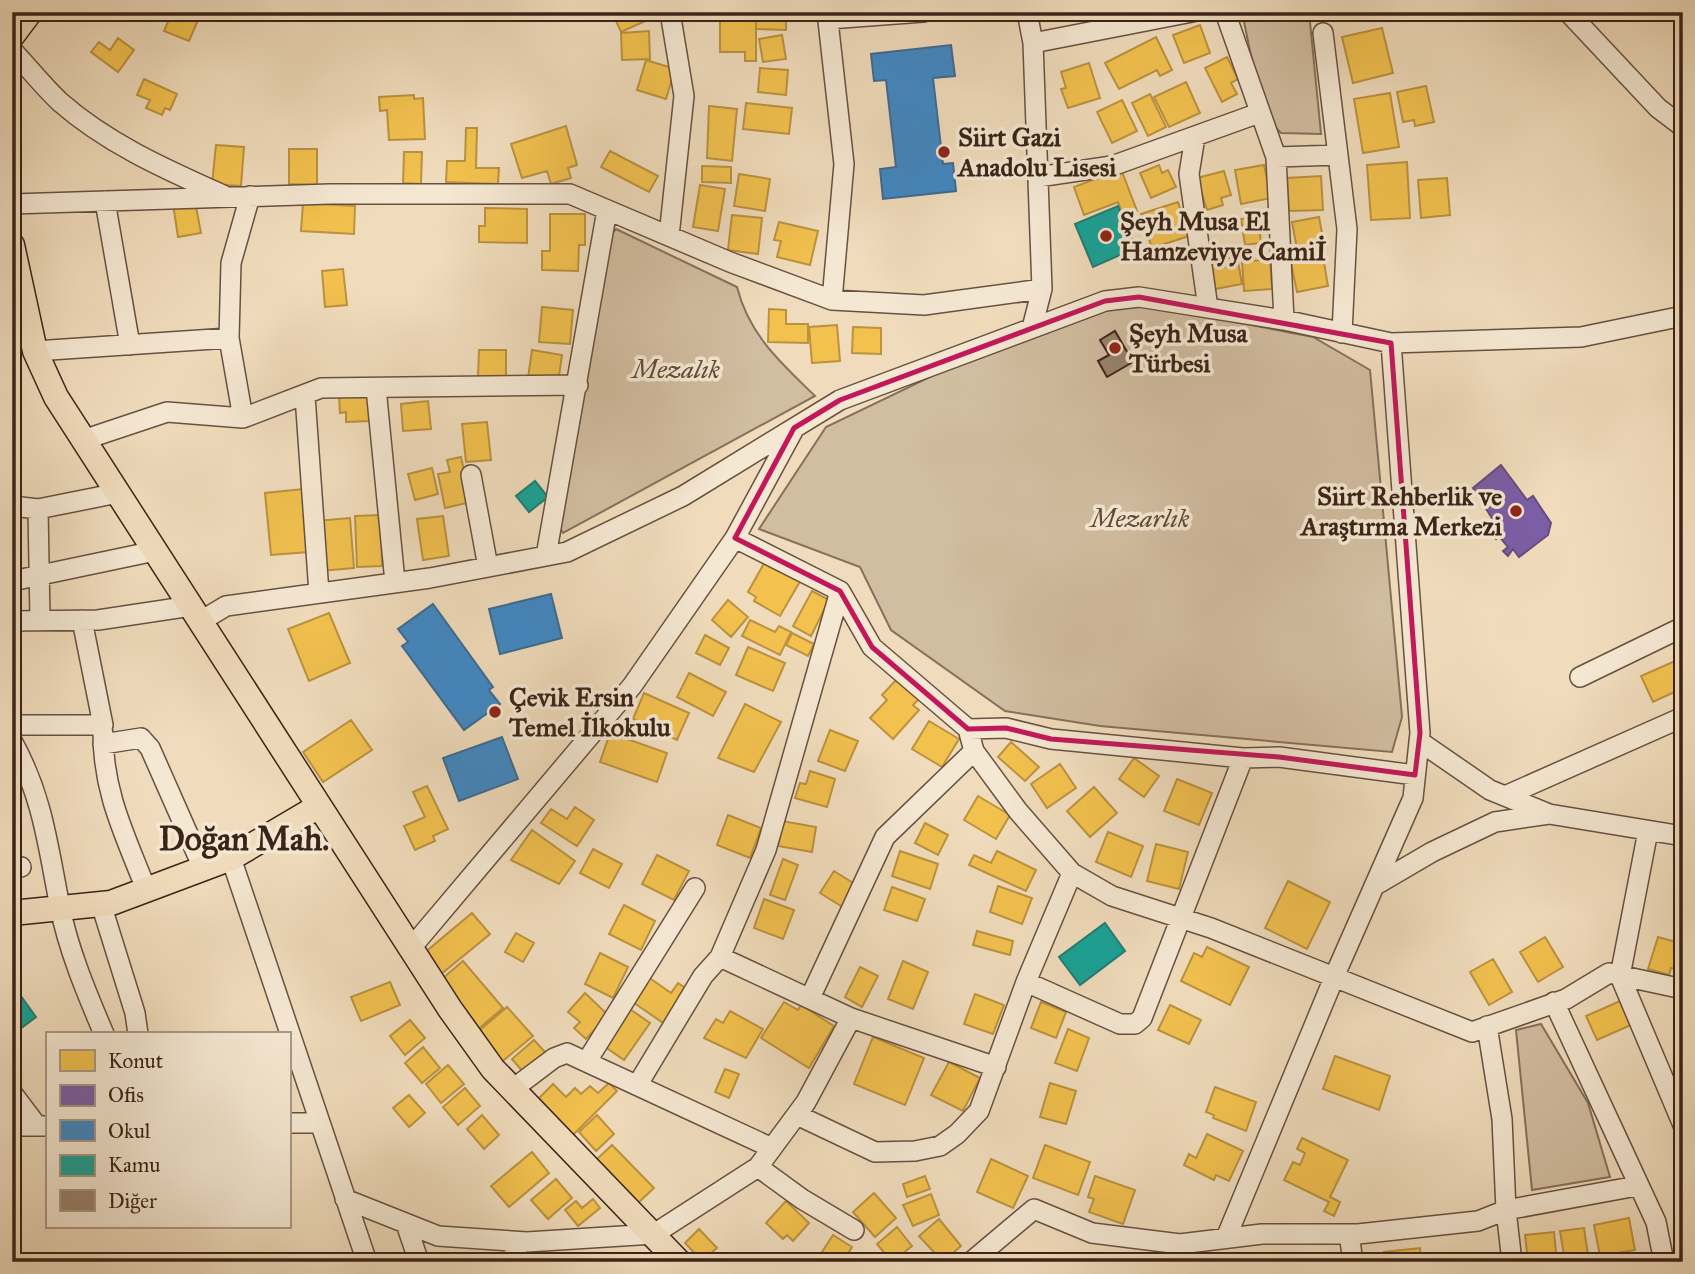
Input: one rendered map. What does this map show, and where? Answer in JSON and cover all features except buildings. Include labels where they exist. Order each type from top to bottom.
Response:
[{"type":"main road","points":[[12,36],[30,12]]},
{"type":"main road","points":[[12,246],[19,309],[56,397],[411,948],[493,1069],[679,1262]]},
{"type":"main road","points":[[12,913],[101,904],[146,889],[231,858],[319,806]]},
{"type":"street","points":[[669,236],[684,96],[670,12]]},
{"type":"street","points":[[832,300],[844,164],[828,16],[923,12]]},
{"type":"street","points":[[1027,12],[1033,43],[1042,289],[1032,328]]},
{"type":"street","points":[[1033,43],[1192,12]]},
{"type":"street","points":[[1225,12],[1276,157],[1284,320]]},
{"type":"street","points":[[1568,12],[1658,108],[1683,127]]},
{"type":"street","points":[[1323,33],[1347,229],[1342,332]]},
{"type":"street","points":[[12,50],[59,100],[91,127],[142,158],[227,197]]},
{"type":"street","points":[[1038,177],[1112,166],[1259,113]]},
{"type":"street","points":[[1195,137],[1189,174],[1208,308]]},
{"type":"street","points":[[1276,157],[1338,155]]},
{"type":"street","points":[[12,204],[250,196],[570,194],[730,262],[832,300],[924,304],[1042,289]]},
{"type":"street","points":[[243,418],[229,338],[231,263],[250,196]]},
{"type":"street","points":[[105,201],[130,345]]},
{"type":"street","points":[[546,556],[607,210]]},
{"type":"street","points":[[12,621],[196,614],[226,606],[395,582],[568,552],[683,496],[841,400],[1105,301],[1139,297],[1284,320],[1391,343],[1581,337],[1683,316]]},
{"type":"street","points":[[35,351],[229,338]]},
{"type":"street","points":[[1226,1238],[1334,979],[1413,799],[1419,741],[1391,343]]},
{"type":"street","points":[[83,440],[167,412],[243,418],[321,388],[578,385]]},
{"type":"street","points":[[376,388],[395,582]]},
{"type":"street","points":[[305,396],[319,593]]},
{"type":"street","points":[[411,948],[632,686],[735,538],[794,428]]},
{"type":"street","points":[[471,475],[488,567]]},
{"type":"street","points":[[12,506],[38,509],[118,493]]},
{"type":"street","points":[[38,509],[40,619]]},
{"type":"street","points":[[735,538],[840,591],[872,647],[968,729],[974,751],[1018,811],[1072,873],[1112,896],[1179,918],[1472,1032],[1566,999],[1609,973],[1683,989]]},
{"type":"street","points":[[12,582],[155,551]]},
{"type":"street","points":[[638,1084],[703,976],[720,957],[766,850],[840,591]]},
{"type":"street","points":[[82,620],[103,734],[103,769],[111,802],[146,889]]},
{"type":"street","points":[[1580,677],[1683,627]]},
{"type":"street","points":[[1505,796],[1683,717]]},
{"type":"street","points":[[12,725],[141,738],[150,748],[203,868]]},
{"type":"street","points":[[968,729],[1006,728],[1051,739],[1243,758],[1279,757],[1415,775]]},
{"type":"street","points":[[1419,741],[1490,790],[1549,814],[1683,836]]},
{"type":"street","points":[[14,748],[27,767],[51,848],[60,909],[103,1032]]},
{"type":"street","points":[[810,998],[885,837],[974,751]]},
{"type":"street","points":[[1027,982],[1120,1024],[1135,1024],[1142,1018],[1243,758]]},
{"type":"street","points":[[1374,886],[1432,852],[1495,822],[1549,814]]},
{"type":"street","points":[[1648,831],[1620,976],[1683,1125]]},
{"type":"street","points":[[231,858],[289,1032]]},
{"type":"street","points":[[797,1115],[875,1152],[915,1152],[940,1146],[968,1124],[979,1111],[1027,982],[1072,873]]},
{"type":"street","points":[[587,1061],[695,888]]},
{"type":"street","points":[[101,904],[135,1013],[138,1032]]},
{"type":"street","points":[[720,957],[851,1018],[996,1067]]},
{"type":"street","points":[[1554,1002],[1656,1222],[1664,1262]]},
{"type":"street","points":[[345,1199],[438,1236],[511,1241],[654,1234],[758,1167],[797,1115],[851,1018]]},
{"type":"street","points":[[1487,1026],[1502,1119],[1506,1210],[1512,1262]]},
{"type":"street","points":[[290,1036],[367,1262]]},
{"type":"street","points":[[513,1089],[554,1058],[567,1053],[772,1148]]},
{"type":"street","points":[[12,1093],[42,1126]]},
{"type":"street","points":[[290,1123],[319,1123]]},
{"type":"street","points":[[12,1126],[42,1126]]},
{"type":"street","points":[[758,1167],[802,1199],[854,1230]]},
{"type":"street","points":[[971,1262],[1034,1209],[1093,1233],[1180,1244],[1262,1234],[1349,1234],[1478,1220],[1506,1210],[1637,1186]]},
{"type":"street","points":[[406,1224],[419,1262]]},
{"type":"street","points":[[1349,1234],[1353,1262]]},
{"type":"street","points":[[511,1241],[520,1262]]},
{"type":"highlighted area","points":[[1139,297],[1391,343],[1420,733],[1415,775],[1279,757],[1051,739],[1006,728],[968,729],[872,647],[840,591],[735,538],[794,428],[840,400],[1105,301]]},
{"type":"green space","points":[[1242,12],[1309,12],[1321,134],[1281,133],[1267,119],[1262,109]]},
{"type":"green space","name":"Mezalık","points":[[616,229],[737,287],[749,320],[758,334],[779,360],[815,396],[563,533],[560,528],[610,236]]},
{"type":"green space","name":"Mezarlık","points":[[1133,302],[1313,337],[1370,370],[1402,717],[1392,752],[1100,726],[1005,711],[891,630],[860,567],[759,529],[826,427],[1032,328]]},
{"type":"green space","points":[[1541,1024],[1588,1103],[1610,1177],[1532,1190],[1516,1030]]},
{"type":"place","name":"Siirt Gazi Anadolu Lisesi","points":[[944,152]]},
{"type":"place","name":"Şeyh Musa El Hamzeviyye Camiİ","points":[[1106,236]]},
{"type":"place","name":"Şeyh Musa Türbesi","points":[[1115,348]]},
{"type":"place","name":"Siirt Rehberlik ve Araştırma Merkezi","points":[[1516,511]]},
{"type":"place","name":"Çevik Ersin Temel İlkokulu","points":[[495,712]]},
{"type":"district","name":"Doğan Mah.","points":[[244,838]]}]
